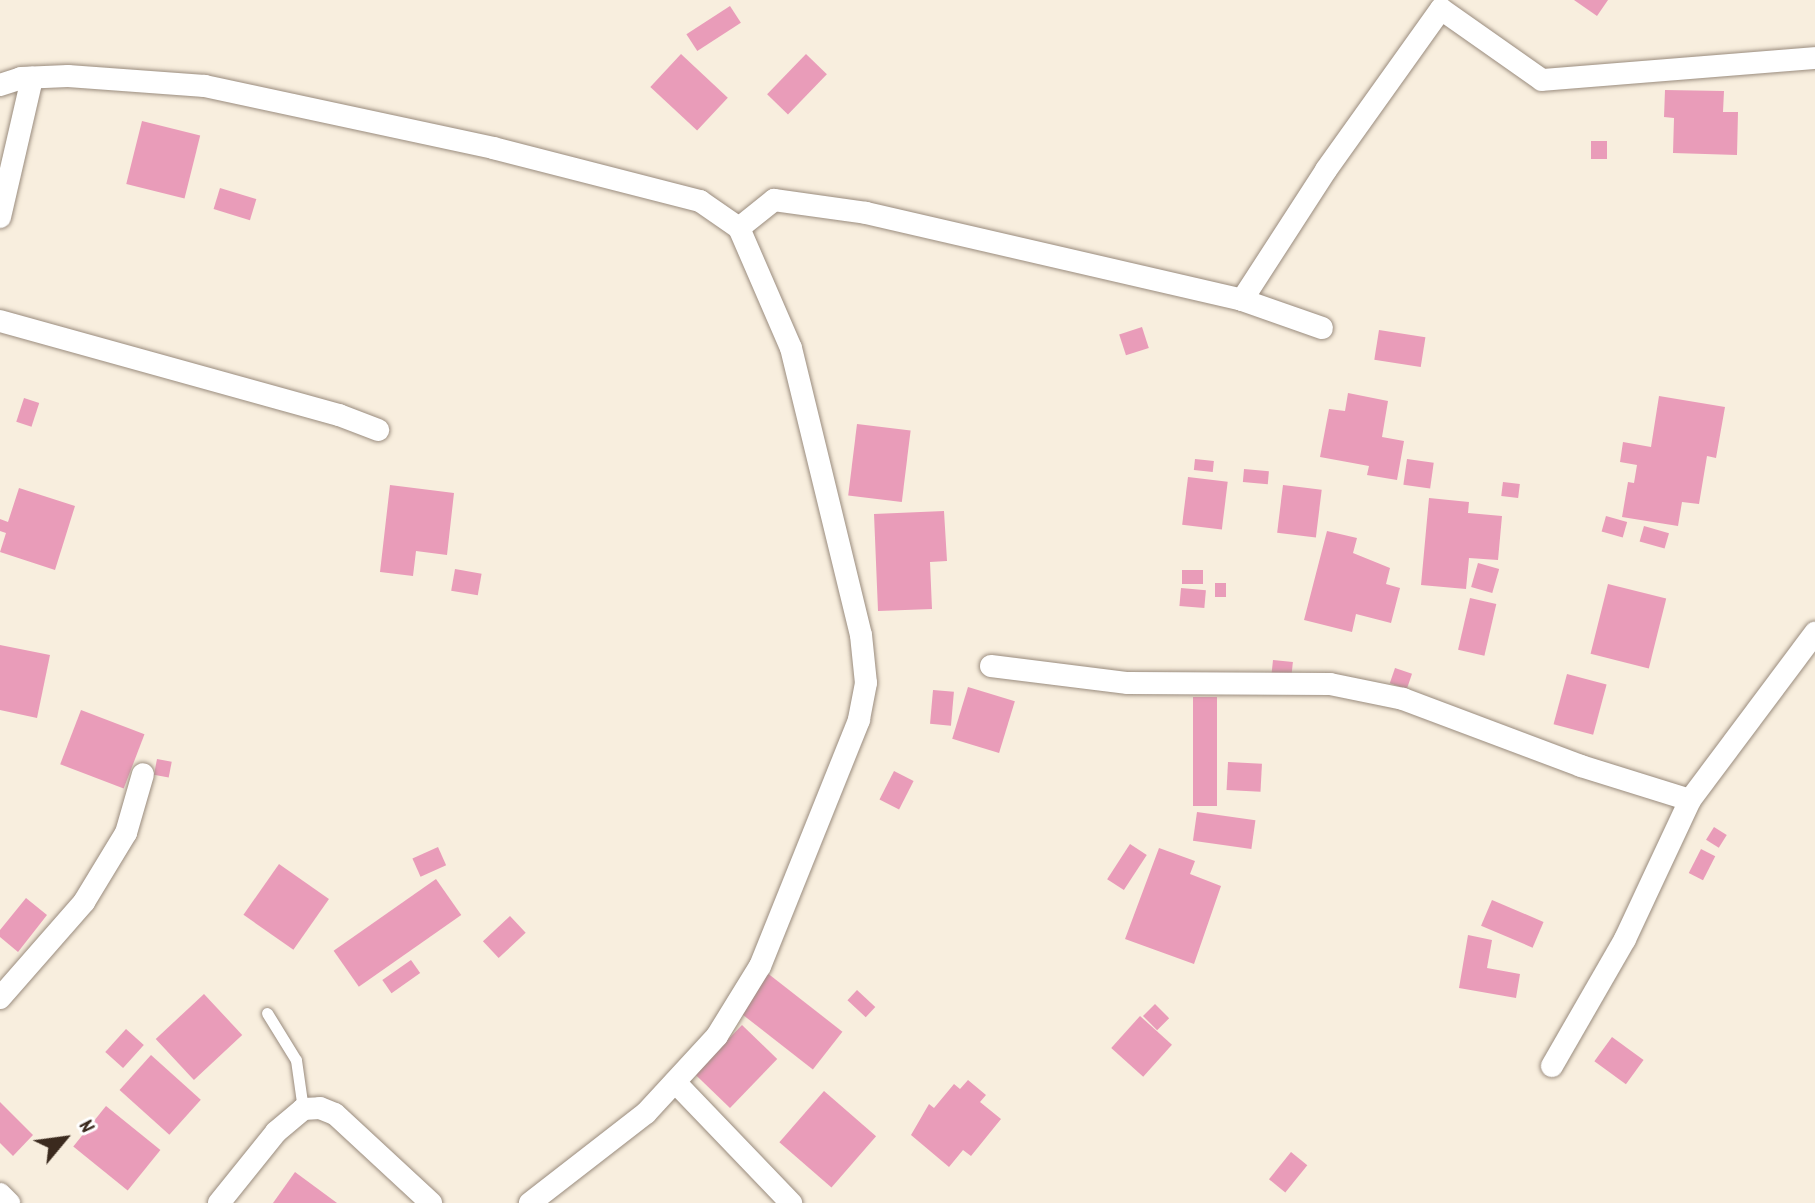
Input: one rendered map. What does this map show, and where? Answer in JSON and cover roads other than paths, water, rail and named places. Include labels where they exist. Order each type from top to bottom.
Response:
[{"type":"street","points":[[1242,300],[1326,170],[1441,9],[1542,80],[1815,58]]},
{"type":"street","points":[[0,85],[32,78],[205,86],[493,148],[700,201],[717,208],[739,228],[791,348],[861,635],[866,683],[848,748],[760,966],[717,1036],[646,1113],[530,1203]]},
{"type":"street","points":[[0,217],[32,78]]},
{"type":"street","points":[[739,228],[774,200],[866,213],[1242,300],[1322,328]]},
{"type":"street","points":[[0,321],[339,415],[378,430]]},
{"type":"street","points":[[1552,1066],[1625,939],[1690,800],[1815,633]]},
{"type":"street","points":[[991,666],[1128,683],[1330,684],[1403,699],[1581,766],[1690,800]]},
{"type":"street","points":[[0,998],[84,902],[126,833],[143,774]]},
{"type":"street","points":[[675,1082],[791,1203]]},
{"type":"street","points":[[219,1203],[276,1132],[303,1109],[335,1114],[431,1203]]},
{"type":"street","points":[[0,1194],[9,1203]]},
{"type":"lane","points":[[267,1013],[296,1060],[303,1109]]}]
